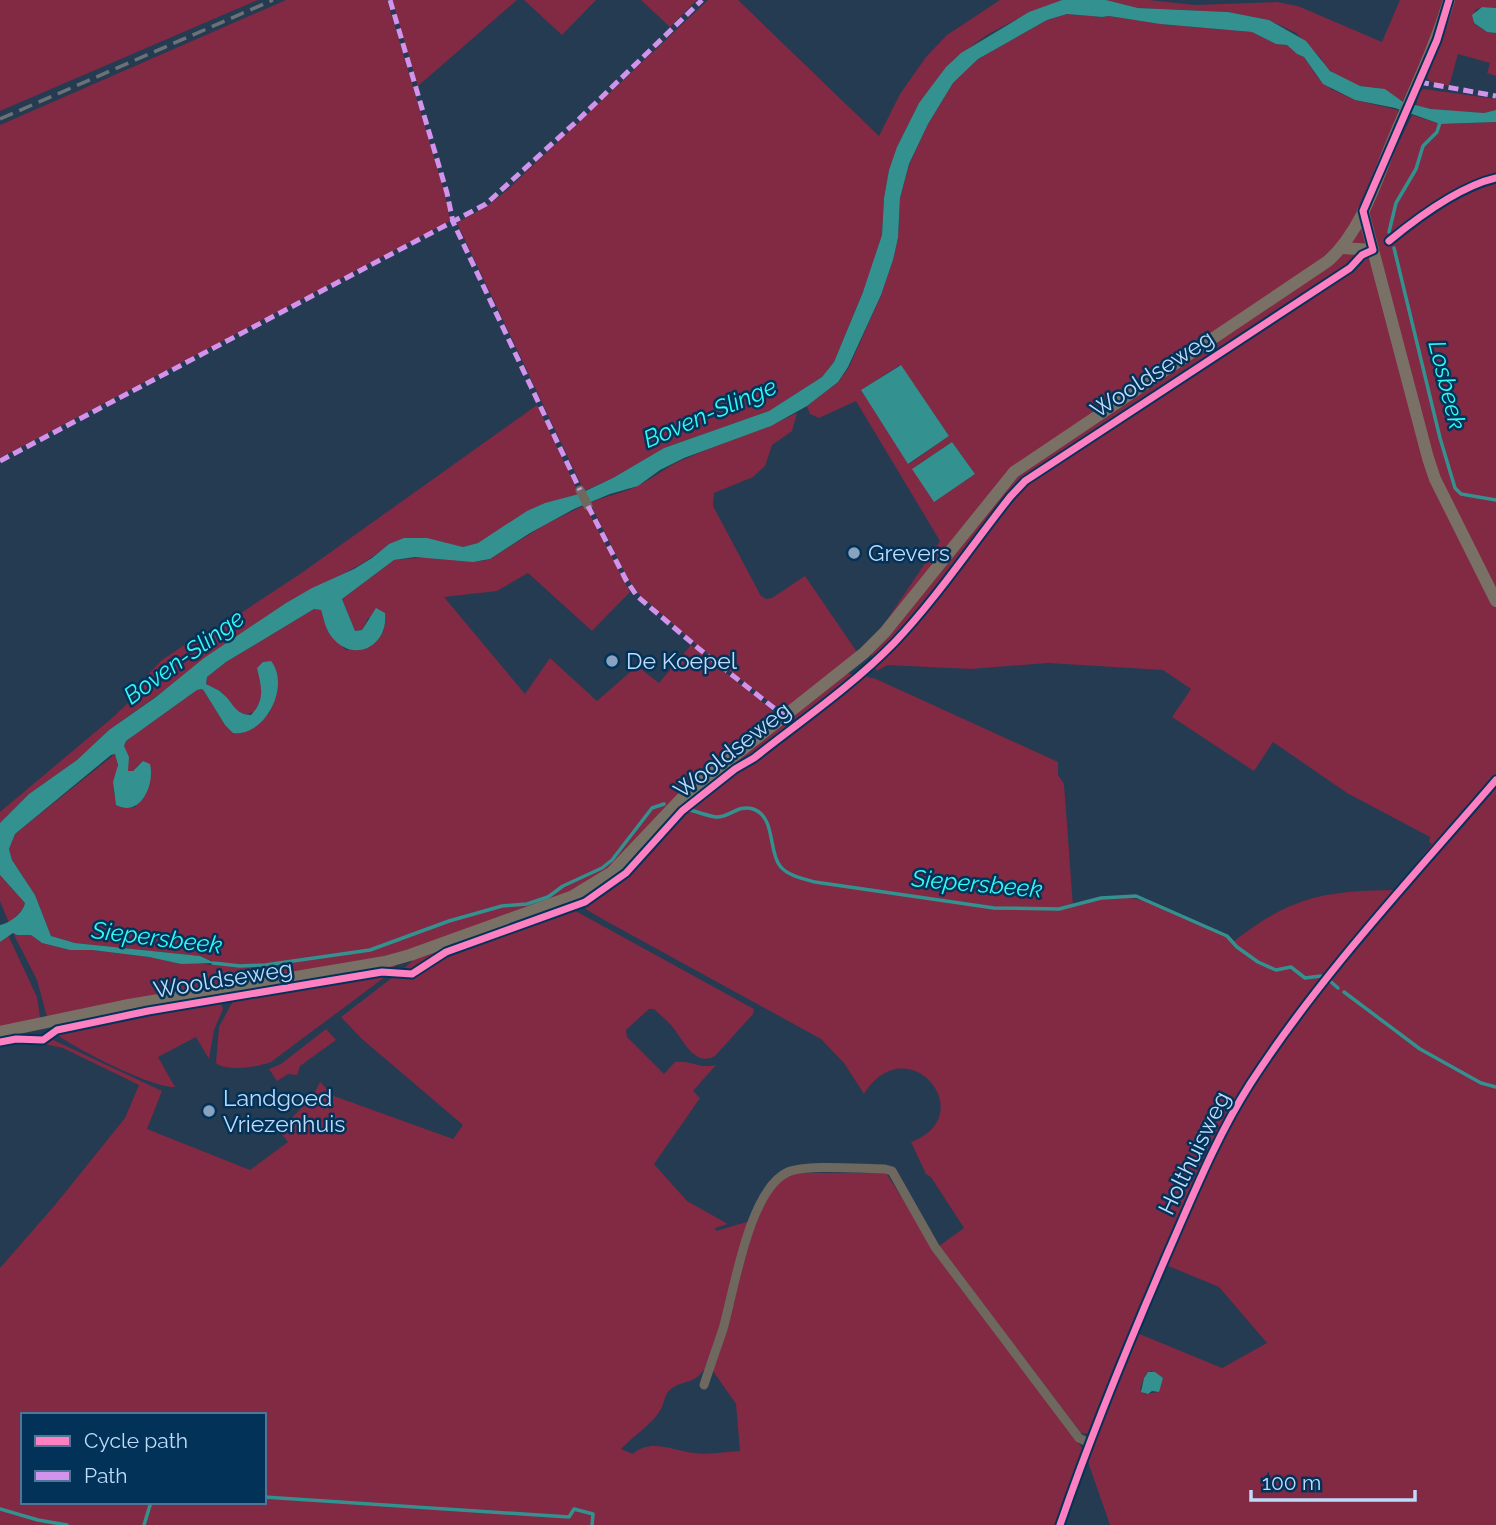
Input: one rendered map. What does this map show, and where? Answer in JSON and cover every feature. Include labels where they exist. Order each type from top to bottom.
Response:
[{"type":"main road","name":"Wooldseweg","points":[[0,1032],[123,1006],[410,956],[571,897],[588,888],[628,857],[685,795],[864,653],[885,632],[1014,472],[1328,261],[1342,248],[1363,211],[1437,40],[1449,0]]},
{"type":"main road","points":[[1363,211],[1435,479],[1496,601]]},
{"type":"main road","points":[[1342,248],[1373,250]]},
{"type":"street","points":[[580,490],[588,506]]},
{"type":"street","name":"Holthuisweg","points":[[1060,1525],[1089,1443],[1202,1174],[1217,1140],[1249,1085],[1326,978],[1496,780]]},
{"type":"street","points":[[704,1385],[751,1225],[774,1182],[786,1173],[802,1169],[884,1169],[892,1171],[935,1247],[988,1320],[1079,1438],[1089,1443]]},
{"type":"shaded area","points":[[0,0],[258,0],[0,111]]},
{"type":"shaded area","points":[[286,0],[387,0],[445,194],[450,221],[0,458],[0,125]]},
{"type":"shaded area","points":[[392,0],[517,0],[418,86]]},
{"type":"shaded area","points":[[524,0],[596,0],[562,35]]},
{"type":"shaded area","points":[[641,0],[697,0],[670,27]]},
{"type":"shaded area","points":[[708,0],[738,0],[879,136],[900,94],[926,57],[947,35],[1000,0],[1062,0],[1030,12],[987,35],[954,59],[919,103],[889,170],[882,235],[869,277],[834,362],[822,377],[769,411],[664,448],[613,478],[584,491],[457,223],[505,192]]},
{"type":"shaded area","points":[[1062,0],[1106,0],[1138,8],[1228,12],[1269,20],[1306,41],[1330,71],[1360,86],[1385,89],[1403,102],[1431,109],[1484,113],[1496,110],[1496,122],[1440,124],[1395,108],[1355,100],[1323,84],[1304,57],[1287,45],[1276,44],[1252,32],[1160,24],[1109,16],[1067,14],[1047,20],[978,59],[953,83],[928,124],[909,164],[900,198],[898,238],[881,295],[848,367],[838,382],[807,406],[771,426],[684,458],[660,470],[638,486],[574,509],[490,559],[473,562],[415,557],[394,560],[342,599],[355,631],[362,630],[376,608],[385,613],[385,625],[381,635],[368,648],[349,649],[340,645],[329,633],[321,610],[314,609],[226,662],[207,677],[206,684],[220,692],[241,713],[251,715],[261,698],[257,668],[263,662],[271,661],[278,683],[276,696],[272,708],[255,727],[245,732],[233,733],[204,691],[197,690],[126,741],[124,746],[129,757],[128,771],[133,771],[143,761],[150,764],[148,789],[139,803],[125,808],[116,805],[113,782],[118,765],[115,754],[111,755],[15,834],[9,849],[12,860],[35,895],[51,936],[75,943],[200,956],[215,963],[181,964],[149,957],[70,950],[42,943],[31,935],[13,933],[0,942],[0,925],[16,917],[25,903],[0,875],[0,823],[29,794],[77,760],[109,730],[204,658],[286,603],[354,569],[389,544],[404,538],[427,538],[463,547],[478,543],[527,511],[579,494],[613,478],[664,448],[769,411],[822,377],[834,362],[863,292],[882,235],[889,170],[919,103],[946,67],[961,53],[1029,12]]},
{"type":"shaded area","points":[[1106,0],[1149,0],[1195,5],[1277,2],[1298,6],[1382,42],[1400,0],[1445,0],[1418,70],[1402,102],[1378,88],[1360,86],[1338,77],[1296,33],[1269,20],[1228,12],[1138,8]]},
{"type":"shaded area","points":[[1453,0],[1496,0],[1496,8],[1482,7],[1475,10],[1473,23],[1487,32],[1496,33],[1496,76],[1487,73],[1490,63],[1458,54],[1449,86],[1431,82],[1427,78]]},
{"type":"shaded area","points":[[1482,7],[1496,8],[1496,33],[1487,32],[1474,23],[1472,15]]},
{"type":"shaded area","points":[[1067,14],[1109,16],[1160,24],[1252,32],[1276,44],[1287,45],[1304,57],[1318,78],[1331,89],[1355,100],[1398,110],[1390,136],[1400,140],[1412,115],[1440,124],[1496,122],[1496,1525],[1110,1525],[1087,1459],[1137,1333],[1222,1368],[1267,1343],[1219,1287],[1166,1265],[1221,1141],[1251,1089],[1327,982],[1452,835],[1445,831],[1343,954],[1279,1037],[1250,1081],[1199,1173],[1089,1434],[1081,1433],[939,1246],[964,1228],[931,1177],[926,1174],[911,1142],[931,1129],[940,1113],[939,1097],[931,1082],[917,1072],[900,1069],[881,1075],[864,1094],[844,1063],[821,1039],[606,921],[583,905],[624,877],[686,810],[735,771],[754,760],[860,675],[876,679],[1058,762],[1058,775],[1064,784],[1073,906],[1111,898],[1139,900],[1234,941],[1273,915],[1309,899],[1347,892],[1394,890],[1432,844],[1429,842],[1430,837],[1347,793],[1273,742],[1254,771],[1172,717],[1191,689],[1163,670],[1048,663],[971,669],[887,665],[877,671],[873,666],[886,653],[882,652],[872,662],[871,652],[866,651],[940,541],[856,401],[819,418],[810,414],[807,406],[838,382],[849,367],[881,295],[893,260],[898,238],[900,198],[909,165],[928,124],[953,83],[978,59],[1047,20]],"holes":[[[900,365],[949,436],[909,464],[861,390]],[[952,442],[975,474],[934,501],[913,468]],[[1151,1371],[1163,1378],[1158,1392],[1145,1394],[1140,1389],[1145,1375]]]},
{"type":"shaded area","points":[[1424,89],[1496,99],[1496,110],[1484,113],[1444,111],[1416,106],[1419,92]]},
{"type":"shaded area","points":[[901,365],[949,436],[908,464],[861,390]]},
{"type":"shaded area","points":[[537,405],[579,494],[536,507],[478,543],[463,547],[450,544],[389,544],[352,569],[286,603],[109,730],[77,760],[29,794],[0,823],[0,812],[128,703],[141,682],[162,660],[183,646],[206,636],[300,574]]},
{"type":"shaded area","points":[[797,413],[792,431],[772,445],[765,466],[753,477],[714,493],[713,506],[761,596],[772,598],[805,576],[857,652],[786,709],[775,706],[699,647],[640,595],[628,579],[590,503],[635,487],[680,461]]},
{"type":"shaded area","points":[[952,442],[975,474],[934,502],[912,469]]},
{"type":"shaded area","points":[[585,505],[630,592],[592,631],[528,573],[497,591],[444,597],[525,694],[550,658],[597,701],[637,666],[659,683],[691,645],[770,708],[774,719],[621,857],[596,878],[567,893],[384,957],[47,1017],[37,980],[13,933],[31,935],[42,943],[70,950],[149,957],[182,964],[192,962],[211,965],[212,961],[200,956],[75,943],[51,936],[35,895],[12,860],[9,849],[15,834],[115,754],[117,768],[114,794],[122,808],[135,807],[146,794],[151,774],[139,764],[133,771],[127,771],[124,746],[126,741],[197,690],[204,691],[225,725],[269,714],[275,696],[277,673],[262,680],[261,700],[254,712],[245,715],[234,708],[222,692],[206,684],[207,677],[226,662],[314,609],[321,610],[328,632],[346,650],[375,643],[383,632],[386,618],[368,618],[362,630],[355,631],[342,599],[394,560],[427,557],[482,561],[490,559],[544,525]]},
{"type":"shaded area","points":[[845,673],[856,675],[681,810],[625,872],[582,902],[583,895],[672,813]]},
{"type":"shaded area","points":[[0,875],[25,903],[9,923],[0,901]]},
{"type":"shaded area","points":[[565,905],[568,907],[444,951],[413,972],[401,971],[418,956]]},
{"type":"shaded area","points":[[572,909],[754,1009],[753,1014],[715,1056],[709,1058],[697,1057],[654,1009],[649,1009],[626,1030],[627,1037],[664,1074],[675,1062],[716,1065],[693,1091],[700,1098],[654,1164],[687,1201],[728,1224],[715,1228],[716,1231],[750,1221],[723,1320],[707,1365],[694,1379],[669,1391],[648,1425],[621,1449],[633,1454],[640,1449],[655,1446],[699,1454],[740,1451],[736,1404],[713,1371],[748,1239],[768,1196],[788,1176],[799,1173],[886,1173],[959,1286],[1083,1449],[1056,1525],[0,1525],[0,1268],[125,1118],[139,1085],[63,1048],[25,1040],[46,1041],[49,1038],[162,1091],[147,1129],[250,1170],[288,1142],[279,1131],[313,1096],[320,1082],[334,1096],[453,1139],[463,1125],[362,1039],[341,1017],[397,974],[415,975],[448,953]]},
{"type":"shaded area","points":[[8,935],[37,997],[40,1017],[0,1028],[0,942]]},
{"type":"shaded area","points":[[396,964],[392,971],[383,970],[234,996],[233,992]]},
{"type":"shaded area","points":[[382,973],[389,974],[271,1062],[235,1068],[216,1063],[219,1027],[234,999]]},
{"type":"shaded area","points":[[219,994],[219,998],[50,1030],[103,1014]]},
{"type":"shaded area","points":[[220,1001],[223,1009],[214,1030],[209,1059],[196,1037],[158,1057],[175,1087],[133,1075],[56,1034],[148,1013]]},
{"type":"shaded area","points":[[326,1029],[336,1040],[300,1066],[297,1075],[288,1074],[277,1081],[269,1069],[281,1064]]},
{"type":"shaded area","points":[[1148,1372],[1155,1372],[1163,1378],[1159,1392],[1141,1392]]},
{"type":"waterway","name":"Losbeek","points":[[1389,232],[1396,203],[1416,169],[1423,146],[1437,132],[1441,119]]},
{"type":"waterway","name":"Losbeek","points":[[1394,248],[1440,438],[1455,488],[1461,494],[1496,500]]},
{"type":"waterway","name":"Siepersbeek","points":[[213,963],[265,965],[370,950],[449,921],[548,897],[612,860],[652,808],[664,804]]},
{"type":"waterway","name":"Siepersbeek","points":[[690,810],[716,817],[743,808],[760,813],[765,819],[780,866],[792,875],[806,880],[994,908],[1059,909],[1101,898],[1136,896],[1227,936],[1258,962],[1276,970],[1291,967],[1305,978],[1321,976]]},
{"type":"waterway","name":"Siepersbeek","points":[[1330,981],[1338,988]]},
{"type":"waterway","name":"Siepersbeek","points":[[1344,992],[1420,1049],[1481,1083],[1496,1087]]},
{"type":"waterway","points":[[266,1497],[569,1517],[574,1509],[593,1514],[592,1525]]},
{"type":"waterway","points":[[144,1525],[150,1504]]},
{"type":"waterway","points":[[0,1509],[67,1525]]},
{"type":"railway","points":[[0,119],[273,0]]},
{"type":"marked path","points":[[390,0],[447,193],[453,222],[580,490]]},
{"type":"marked path","points":[[0,461],[486,204],[577,121],[702,0]]},
{"type":"marked path","points":[[1419,82],[1496,96]]},
{"type":"marked path","points":[[588,506],[637,596],[784,716]]},
{"type":"cycle path","points":[[0,1042],[16,1039],[43,1040],[57,1030],[148,1011],[382,972],[412,974],[446,952],[585,902],[626,873],[682,811],[826,703],[894,643],[1025,481],[1350,268],[1362,255],[1373,250],[1363,211],[1437,40],[1449,0]]},
{"type":"cycle path","points":[[1389,241],[1454,195],[1496,178]]},
{"type":"cycle path","points":[[1060,1525],[1140,1318],[1206,1165],[1238,1104],[1306,1004],[1496,780]]},
{"type":"place","name":"Grevers","points":[[854,553]]},
{"type":"place","name":"De Koepel","points":[[612,661]]},
{"type":"place","name":"Landgoed Vriezenhuis","points":[[209,1111]]},
{"type":"water label","name":"Boven-Slinge","points":[[710,413]]},
{"type":"water label","name":"Boven-Slinge","points":[[184,657]]}]
